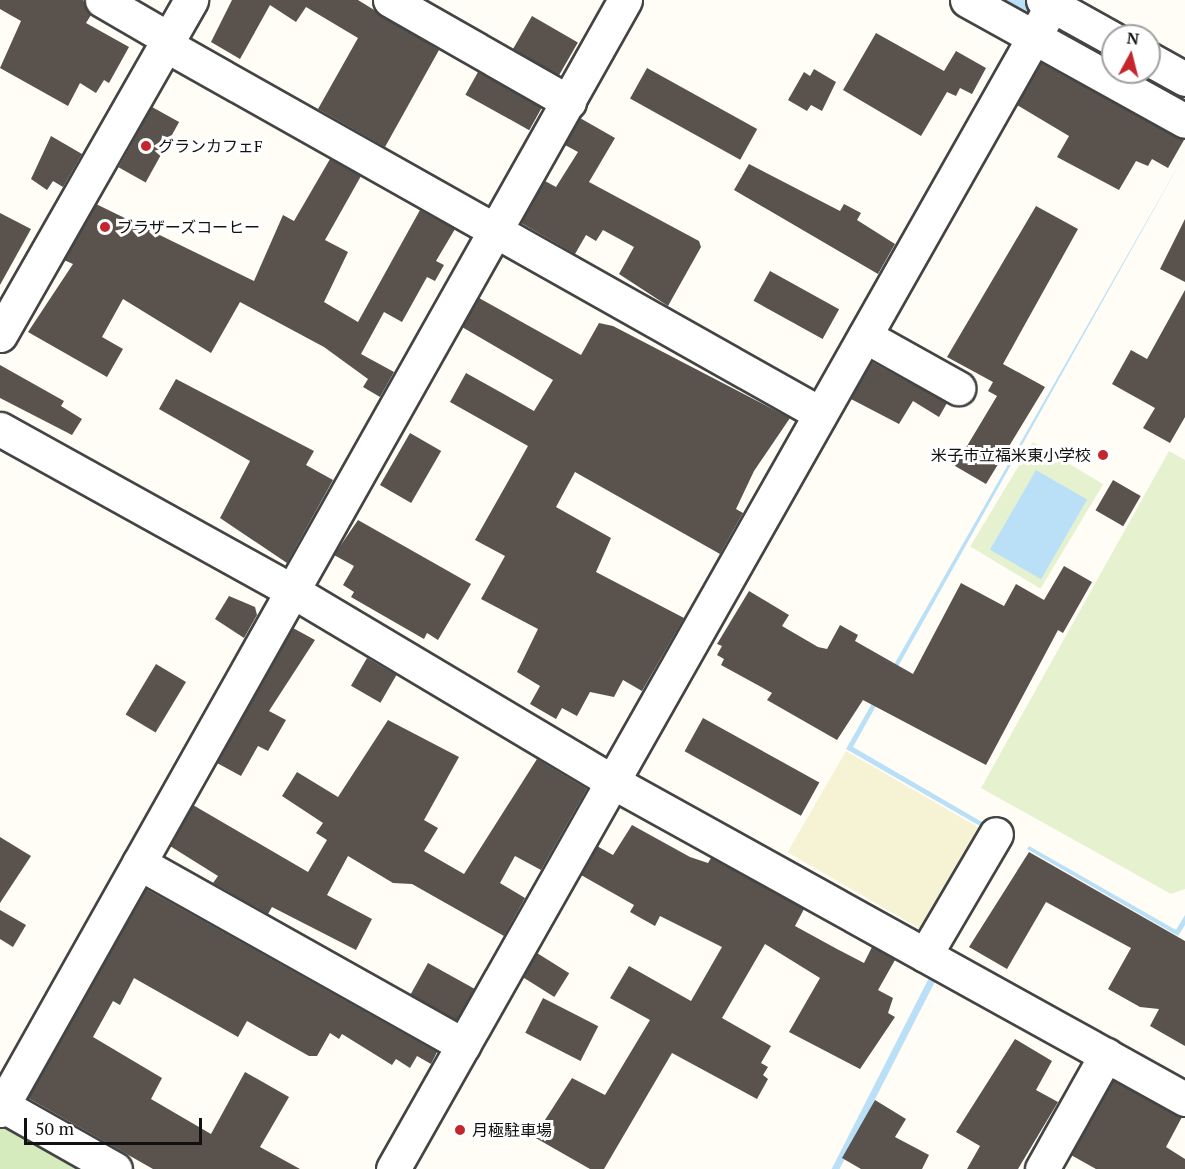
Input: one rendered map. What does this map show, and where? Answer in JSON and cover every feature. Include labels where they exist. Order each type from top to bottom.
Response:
[{"type":"street","points":[[102,0],[168,42],[496,233],[819,413]]},
{"type":"street","points":[[0,335],[191,0]]},
{"type":"street","points":[[390,0],[569,102]]},
{"type":"street","points":[[115,1169],[1,1107],[291,590],[496,233],[625,0]]},
{"type":"street","points":[[967,0],[1185,121]]},
{"type":"street","points":[[393,1169],[614,782],[819,413],[1035,36],[1050,2],[1101,32]]},
{"type":"street","points":[[1161,66],[1185,80]]},
{"type":"street","points":[[865,336],[958,388]]},
{"type":"street","points":[[0,429],[291,590],[614,782],[1185,1099]]},
{"type":"street","points":[[925,955],[996,834]]},
{"type":"street","points":[[139,863],[463,1045]]},
{"type":"street","points":[[1042,1169],[1106,1055]]},
{"type":"shaded area","points":[[846,751],[985,831],[926,932],[788,852]]},
{"type":"green space","points":[[1033,442],[1103,484],[1040,589],[970,547]]},
{"type":"green space","points":[[1169,451],[1185,460],[1185,889],[1171,894],[981,788]]},
{"type":"green space","points":[[0,1123],[91,1169],[0,1169]]},
{"type":"water","points":[[987,0],[1031,0],[1101,40],[1101,64]]},
{"type":"water","points":[[1185,154],[853,747],[982,822],[980,826],[846,749]]},
{"type":"water","points":[[1036,470],[1087,500],[1041,579],[990,550]]},
{"type":"water","points":[[1029,846],[1176,930],[1185,915],[1185,925],[1178,936],[1027,849]]},
{"type":"water","points":[[932,972],[938,975],[839,1169],[832,1169]]},
{"type":"building","points":[[0,0],[83,0],[91,15],[86,23],[129,47],[109,83],[104,80],[96,93],[80,83],[68,106],[0,68],[21,21],[0,9]]},
{"type":"building","points":[[232,0],[358,0],[439,50],[385,147],[318,109],[358,38],[306,7],[296,22],[270,5],[240,59],[211,42]]},
{"type":"building","points":[[532,16],[578,42],[559,75],[513,49]]},
{"type":"building","points":[[876,33],[944,71],[956,51],[986,68],[972,94],[960,88],[956,96],[947,92],[921,136],[843,90]]},
{"type":"building","points":[[1041,63],[1184,140],[1168,168],[1152,159],[1148,166],[1136,161],[1119,190],[1057,157],[1069,136],[1017,105]]},
{"type":"building","points":[[647,68],[757,129],[740,160],[630,99]]},
{"type":"building","points":[[814,69],[836,82],[822,111],[811,105],[807,111],[788,100],[804,72],[810,76]]},
{"type":"building","points":[[478,72],[542,107],[529,130],[465,95]]},
{"type":"building","points":[[152,107],[179,122],[146,182],[119,167]]},
{"type":"building","points":[[580,118],[615,138],[589,182],[699,241],[701,247],[668,306],[619,274],[634,247],[603,230],[596,241],[586,235],[575,254],[521,223],[545,181],[556,187],[578,152],[565,145]]},
{"type":"building","points":[[51,136],[82,154],[63,187],[53,181],[47,190],[31,179]]},
{"type":"building","points":[[330,159],[361,176],[325,240],[348,252],[324,302],[358,322],[420,210],[455,229],[436,261],[444,265],[435,281],[427,277],[402,322],[384,312],[361,354],[394,372],[380,397],[363,387],[368,379],[324,347],[240,302],[211,353],[123,299],[102,337],[123,349],[107,377],[28,332],[73,264],[64,260],[96,204],[254,281],[283,215],[294,221]]},
{"type":"building","points":[[749,164],[840,211],[844,204],[861,213],[857,220],[895,244],[878,274],[734,190]]},
{"type":"building","points":[[1036,206],[1078,229],[1003,364],[1045,387],[986,484],[955,466],[997,396],[988,391],[993,382],[947,357]]},
{"type":"building","points":[[0,213],[31,229],[0,285]]},
{"type":"building","points":[[1185,219],[1185,282],[1160,269]]},
{"type":"building","points":[[770,271],[839,309],[823,339],[754,301]]},
{"type":"building","points":[[1185,290],[1185,417],[1170,443],[1143,428],[1155,408],[1112,384],[1131,350],[1147,359]]},
{"type":"building","points":[[479,298],[581,355],[599,323],[613,326],[790,418],[754,471],[736,509],[743,513],[720,554],[575,472],[556,507],[611,538],[596,572],[684,618],[642,691],[623,680],[614,697],[590,692],[577,716],[562,708],[556,719],[530,704],[540,686],[517,672],[538,629],[481,599],[505,556],[475,540],[528,446],[450,402],[466,373],[534,411],[553,380],[462,327]]},
{"type":"building","points":[[872,362],[947,403],[939,417],[913,401],[899,424],[851,399]]},
{"type":"building","points":[[0,365],[64,401],[61,406],[82,419],[72,435],[0,398]]},
{"type":"building","points":[[176,379],[314,451],[306,465],[333,480],[287,563],[220,518],[250,461],[159,409]]},
{"type":"building","points":[[410,433],[441,451],[411,503],[380,485]]},
{"type":"building","points":[[1113,480],[1141,496],[1123,526],[1096,510]]},
{"type":"building","points":[[358,520],[471,584],[438,640],[427,633],[424,639],[351,597],[354,592],[343,585],[354,566],[334,555]]},
{"type":"building","points":[[1064,566],[1092,582],[1063,633],[1058,630],[986,765],[863,700],[837,740],[767,700],[772,693],[721,665],[724,659],[717,655],[722,646],[717,644],[749,591],[789,615],[782,626],[818,647],[827,649],[840,625],[858,635],[855,641],[913,674],[961,583],[1004,606],[1016,584],[1044,600]]},
{"type":"building","points":[[229,596],[255,607],[257,615],[244,638],[215,619]]},
{"type":"building","points":[[293,628],[315,640],[269,711],[286,720],[268,751],[258,746],[241,776],[217,763]]},
{"type":"building","points":[[367,658],[396,675],[380,703],[351,686]]},
{"type":"building","points":[[156,664],[186,682],[156,733],[126,715]]},
{"type":"building","points":[[703,718],[819,782],[801,816],[685,751]]},
{"type":"building","points":[[388,720],[459,757],[424,820],[438,828],[424,851],[464,874],[537,759],[587,789],[541,870],[515,856],[500,883],[525,898],[504,936],[412,884],[393,883],[348,856],[327,895],[372,919],[356,950],[272,907],[268,914],[213,883],[218,876],[170,846],[193,805],[308,872],[327,840],[316,833],[323,823],[282,796],[297,772],[338,797]]},
{"type":"building","points":[[632,825],[690,857],[708,863],[711,858],[804,909],[795,926],[864,963],[872,947],[895,960],[878,990],[893,998],[888,1013],[895,1017],[860,1069],[789,1032],[820,978],[765,944],[722,1018],[771,1046],[761,1063],[768,1067],[763,1075],[768,1079],[757,1099],[672,1053],[604,1169],[590,1169],[534,1137],[572,1078],[605,1095],[650,1020],[610,998],[629,966],[691,1001],[722,947],[660,916],[655,926],[630,912],[634,905],[581,875],[597,846],[613,855]]},
{"type":"building","points":[[0,837],[31,856],[0,903]]},
{"type":"building","points":[[1029,852],[1185,941],[1185,1046],[1150,1026],[1159,1009],[1140,1007],[1108,989],[1131,948],[1046,902],[1007,969],[969,947]]},
{"type":"building","points":[[146,889],[437,1052],[431,1064],[417,1056],[410,1068],[396,1059],[392,1065],[342,1034],[339,1039],[330,1033],[317,1056],[309,1056],[247,1021],[238,1037],[134,978],[120,1005],[113,1001],[93,1037],[162,1078],[151,1099],[211,1134],[245,1072],[289,1097],[260,1147],[300,1169],[153,1169],[28,1098]]},
{"type":"building","points":[[0,910],[26,925],[13,947],[0,939]]},
{"type":"building","points":[[537,953],[569,973],[554,997],[522,977]]},
{"type":"building","points":[[428,963],[474,989],[457,1020],[411,994]]},
{"type":"building","points":[[543,998],[598,1026],[581,1061],[525,1033]]},
{"type":"building","points":[[1015,1039],[1052,1061],[1036,1090],[1058,1102],[1018,1169],[967,1169],[980,1146],[956,1132]]},
{"type":"building","points":[[1113,1081],[1182,1117],[1166,1147],[1185,1159],[1185,1169],[1096,1169],[1071,1155]]},
{"type":"building","points":[[875,1100],[906,1119],[895,1137],[929,1155],[922,1169],[861,1169],[842,1158]]},
{"type":"place","name":"グランカフェF","points":[[146,146]]},
{"type":"place","name":"ブラザーズコーヒー","points":[[105,227]]},
{"type":"place","name":"米子市立福米東小学校","points":[[1103,455]]},
{"type":"place","name":"月極駐車場","points":[[460,1130]]}]
